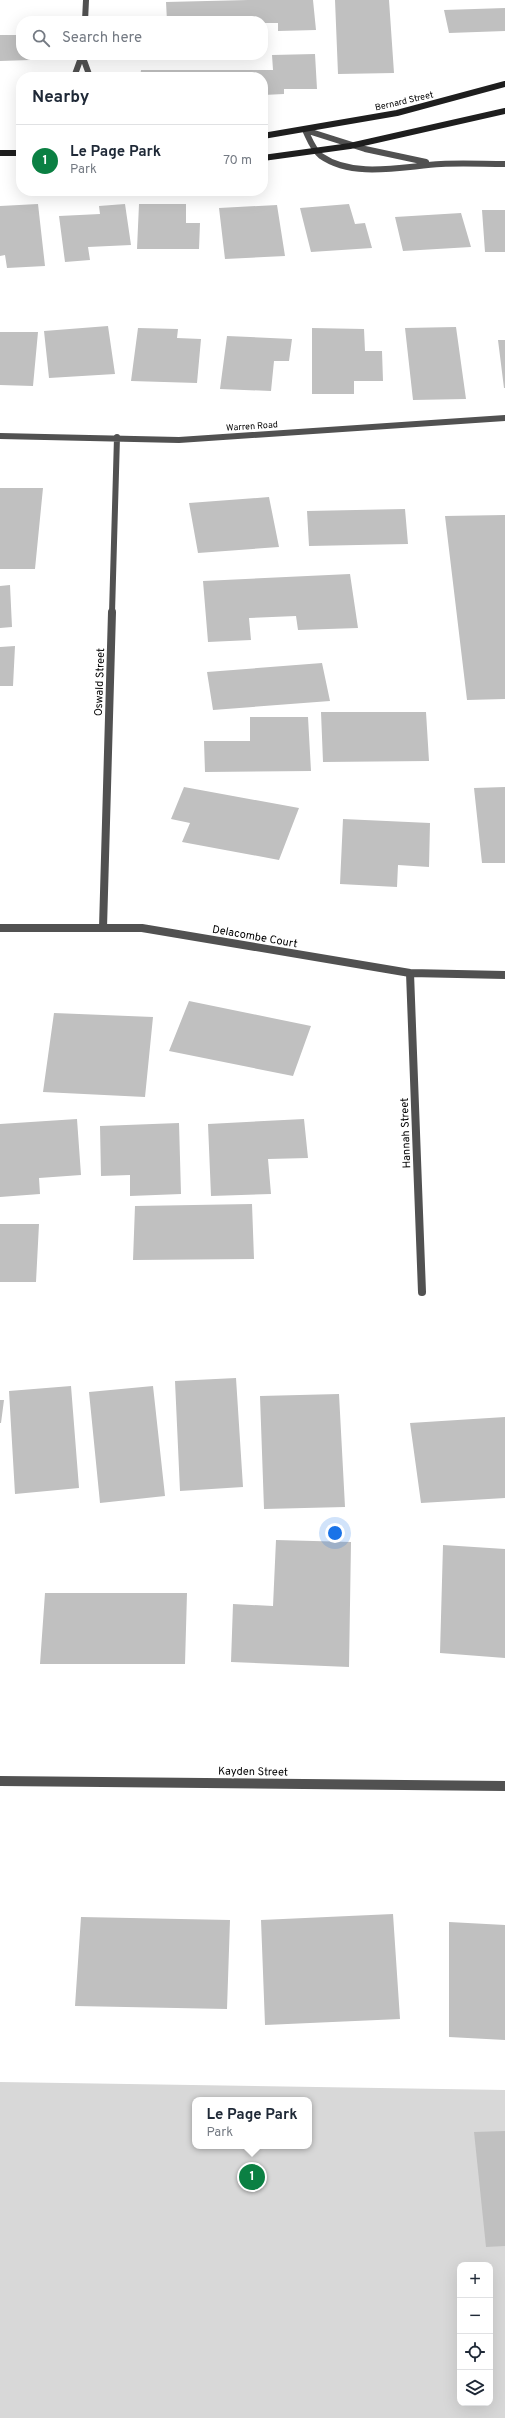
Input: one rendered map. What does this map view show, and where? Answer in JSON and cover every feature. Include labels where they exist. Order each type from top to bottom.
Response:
[{"type":"street","points":[[84,16],[86,0]]},
{"type":"street","points":[[76,72],[80,60]]},
{"type":"street","points":[[84,60],[88,72]]},
{"type":"street","name":"Bernard Street","points":[[268,135],[397,113],[505,84]]},
{"type":"street","name":"Bernard Street","points":[[268,157],[316,152],[350,146],[505,111]]},
{"type":"street","points":[[305,130],[316,152]]},
{"type":"street","name":"Bernard Street","points":[[305,130],[350,146],[385,156],[441,164]]},
{"type":"street","name":"Bernard Street","points":[[316,152],[339,164],[354,167],[388,168],[441,164],[505,164]]},
{"type":"street","points":[[0,153],[16,153]]},
{"type":"street","name":"Warren Road","points":[[0,436],[117,437],[179,440],[505,418]]},
{"type":"street","name":"Oswald Street","points":[[103,928],[117,437]]},
{"type":"street","name":"Delacombe Court","points":[[0,928],[142,928],[168,931],[410,973],[505,975]]},
{"type":"street","name":"Hannah Street","points":[[410,973],[422,1292]]},
{"type":"street","name":"Kayden Street","points":[[0,1781],[505,1786]]},
{"type":"shaded area","points":[[0,2082],[505,2090],[505,2418],[0,2418]]},
{"type":"building","points":[[313,0],[316,30],[278,31],[278,23],[268,23],[268,16],[167,16],[166,2]]},
{"type":"building","points":[[335,0],[389,0],[394,73],[338,74]]},
{"type":"building","points":[[505,8],[505,31],[449,33],[444,10]]},
{"type":"building","points":[[0,35],[16,35],[16,60],[30,60],[0,61]]},
{"type":"building","points":[[315,54],[317,89],[284,89],[284,94],[268,95],[268,72],[141,72],[141,70],[273,70],[272,55]]},
{"type":"building","points":[[38,204],[45,266],[7,268],[5,255],[0,256],[0,206]]},
{"type":"building","points":[[125,204],[131,245],[88,247],[90,260],[65,262],[59,216],[100,214],[99,206]]},
{"type":"building","points":[[139,204],[186,204],[186,223],[200,223],[199,249],[137,249]]},
{"type":"building","points":[[349,204],[355,224],[365,223],[372,248],[311,252],[300,208]]},
{"type":"building","points":[[277,205],[285,256],[225,259],[219,208]]},
{"type":"building","points":[[482,210],[505,210],[505,252],[485,252]]},
{"type":"building","points":[[461,213],[471,247],[403,251],[395,217]]},
{"type":"building","points":[[108,326],[115,374],[49,378],[44,331]]},
{"type":"building","points":[[456,327],[466,399],[413,400],[405,328]]},
{"type":"building","points":[[138,328],[178,329],[177,338],[201,339],[197,383],[131,381]]},
{"type":"building","points":[[312,328],[364,329],[365,351],[382,351],[383,381],[354,381],[354,394],[312,394]]},
{"type":"building","points":[[0,332],[38,332],[33,386],[0,385]]},
{"type":"building","points":[[227,336],[292,339],[289,361],[274,361],[271,391],[220,389]]},
{"type":"building","points":[[498,340],[505,340],[505,388],[504,388]]},
{"type":"building","points":[[0,488],[43,488],[35,569],[0,569]]},
{"type":"building","points":[[269,497],[279,547],[198,553],[189,503]]},
{"type":"building","points":[[405,509],[408,544],[309,546],[307,511]]},
{"type":"building","points":[[505,515],[505,699],[467,700],[445,516]]},
{"type":"building","points":[[350,574],[358,628],[298,630],[296,616],[249,618],[251,640],[208,642],[203,581]]},
{"type":"building","points":[[10,585],[12,627],[0,628],[0,586]]},
{"type":"building","points":[[15,646],[13,686],[0,686],[0,647]]},
{"type":"building","points":[[322,663],[330,701],[213,710],[207,672]]},
{"type":"building","points":[[321,712],[426,712],[429,761],[323,762]]},
{"type":"building","points":[[250,717],[308,717],[311,771],[205,772],[204,741],[250,741]]},
{"type":"building","points":[[184,787],[299,808],[279,860],[182,842],[190,823],[171,819]]},
{"type":"building","points":[[505,787],[505,863],[482,863],[474,788]]},
{"type":"building","points":[[343,819],[430,823],[429,867],[398,865],[397,887],[340,884]]},
{"type":"building","points":[[189,1001],[311,1026],[293,1076],[169,1051]]},
{"type":"building","points":[[54,1013],[153,1017],[145,1097],[43,1092]]},
{"type":"building","points":[[77,1119],[81,1175],[39,1178],[40,1194],[0,1197],[0,1124]]},
{"type":"building","points":[[304,1119],[308,1158],[268,1159],[271,1194],[211,1196],[208,1124]]},
{"type":"building","points":[[179,1123],[181,1194],[130,1196],[130,1175],[101,1176],[100,1126]]},
{"type":"building","points":[[252,1204],[254,1259],[133,1260],[135,1206]]},
{"type":"building","points":[[0,1224],[39,1224],[36,1282],[0,1282]]},
{"type":"building","points":[[236,1378],[243,1487],[180,1491],[175,1381]]},
{"type":"building","points":[[71,1386],[79,1488],[15,1494],[9,1391]]},
{"type":"building","points":[[153,1386],[165,1496],[100,1503],[89,1392]]},
{"type":"building","points":[[339,1394],[345,1507],[264,1509],[260,1396]]},
{"type":"building","points":[[0,1400],[4,1400],[1,1423],[0,1423]]},
{"type":"building","points":[[505,1417],[505,1498],[421,1503],[410,1423]]},
{"type":"building","points":[[276,1540],[351,1542],[349,1667],[231,1662],[233,1604],[273,1606]]},
{"type":"building","points":[[443,1545],[505,1549],[505,1658],[440,1653]]},
{"type":"building","points":[[45,1593],[187,1593],[185,1664],[40,1664]]},
{"type":"building","points":[[393,1914],[400,2019],[265,2025],[261,1920]]},
{"type":"building","points":[[81,1917],[230,1920],[227,2009],[75,2006]]},
{"type":"building","points":[[449,1922],[505,1925],[505,2040],[449,2037]]},
{"type":"building","points":[[505,2131],[505,2246],[486,2247],[474,2132]]},
{"type":"place","name":"Le Page Park","points":[[252,2177]]}]
